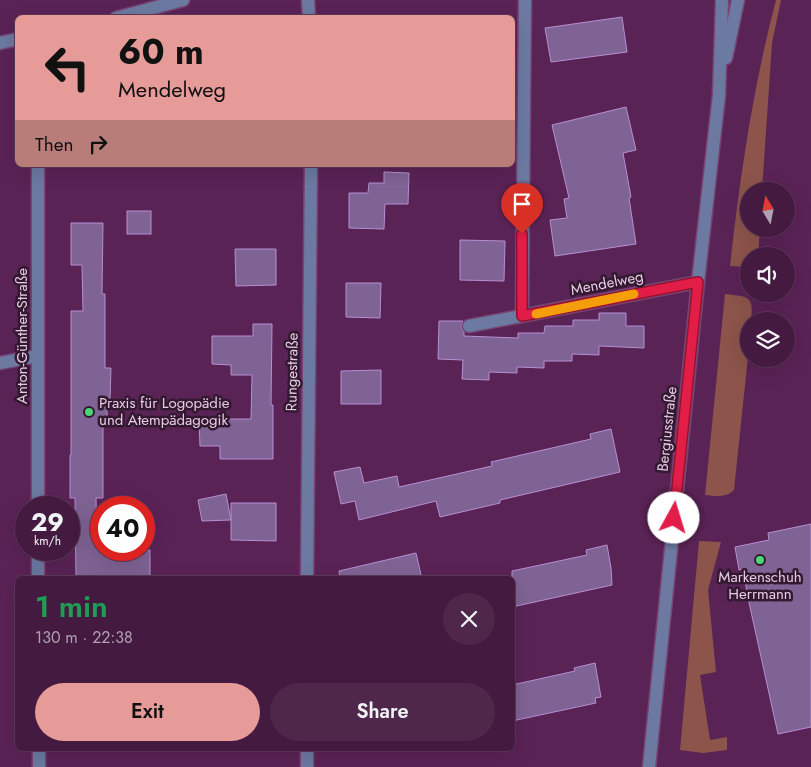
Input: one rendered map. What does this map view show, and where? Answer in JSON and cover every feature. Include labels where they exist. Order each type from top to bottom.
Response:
[{"type":"street","points":[[127,15],[183,0]]},
{"type":"street","points":[[308,0],[309,15]]},
{"type":"street","points":[[522,316],[525,0]]},
{"type":"street","name":"Bergiusstraße","points":[[649,767],[698,282],[719,95],[722,0]]},
{"type":"street","name":"Bergiusstraße","points":[[719,95],[738,0]]},
{"type":"street","points":[[0,43],[15,40]]},
{"type":"street","name":"Anton-Günther-Straße","points":[[38,167],[38,496]]},
{"type":"street","name":"Rungestraße","points":[[307,576],[311,167]]},
{"type":"street","name":"Mendelweg","points":[[469,326],[698,282]]},
{"type":"street","points":[[0,363],[38,356]]},
{"type":"street","points":[[38,561],[38,576]]},
{"type":"street","points":[[38,751],[39,767]]},
{"type":"street","points":[[307,751],[307,767]]},
{"type":"shaded area","points":[[776,0],[781,0],[772,43],[763,182],[741,182],[748,132]]},
{"type":"shaded area","points":[[740,186],[740,238],[759,238],[759,247],[740,247],[740,267],[730,266]]},
{"type":"shaded area","points":[[725,294],[740,296],[740,302],[750,302],[752,312],[740,312],[740,367],[747,367],[734,490],[724,495],[705,495]]},
{"type":"shaded area","points":[[699,541],[721,542],[708,590],[716,672],[700,675],[710,740],[727,737],[727,750],[703,753],[680,750]]},
{"type":"building","points":[[622,17],[627,52],[551,62],[545,28]]},
{"type":"building","points":[[626,107],[636,150],[623,153],[631,197],[629,198],[636,244],[555,256],[550,220],[567,218],[564,199],[569,198],[552,125]]},
{"type":"building","points":[[384,172],[409,173],[408,204],[385,204],[384,229],[349,228],[349,193],[368,193],[369,183],[384,183]]},
{"type":"building","points":[[127,211],[151,211],[151,234],[127,234]]},
{"type":"building","points":[[71,223],[103,223],[102,294],[105,294],[105,368],[111,368],[110,399],[107,399],[107,425],[103,425],[103,496],[90,496],[90,561],[150,561],[150,576],[76,576],[76,561],[80,561],[80,496],[70,496],[71,311],[83,311],[82,265],[71,265]]},
{"type":"building","points":[[460,240],[505,241],[504,281],[460,280]]},
{"type":"building","points":[[235,249],[276,249],[276,285],[236,286]]},
{"type":"building","points":[[346,283],[381,283],[380,318],[346,317]]},
{"type":"building","points":[[599,313],[626,313],[626,326],[644,326],[644,348],[599,346],[599,355],[572,354],[572,361],[544,361],[544,368],[517,367],[517,373],[489,372],[489,380],[462,379],[463,360],[438,359],[439,321],[463,321],[461,327],[464,336],[518,338],[518,333],[544,333],[545,326],[573,326],[573,320],[599,320]]},
{"type":"building","points":[[253,324],[272,324],[271,405],[273,405],[273,459],[220,459],[220,446],[200,446],[199,419],[251,419],[252,375],[231,375],[231,365],[212,364],[212,336],[253,336]]},
{"type":"building","points":[[381,370],[381,404],[341,404],[341,371]]},
{"type":"building","points":[[611,429],[620,472],[500,500],[500,503],[440,517],[436,501],[359,520],[355,501],[341,504],[334,472],[360,467],[364,483],[397,476],[399,487],[492,466],[491,462],[591,439],[590,434]]},
{"type":"building","points":[[226,494],[231,520],[202,521],[198,500]]},
{"type":"building","points":[[231,503],[276,503],[276,541],[231,540]]},
{"type":"building","points":[[811,524],[811,727],[778,734],[743,569],[739,570],[735,547],[769,540],[768,533]]},
{"type":"building","points":[[607,545],[612,585],[515,606],[515,576],[512,576],[512,571],[587,555],[586,550]]},
{"type":"building","points":[[416,553],[421,576],[340,576],[339,571]]},
{"type":"building","points":[[595,663],[601,697],[595,698],[596,703],[515,720],[515,684],[575,671],[574,668]]},
{"type":"slow traffic","points":[[536,314],[634,294]]},
{"type":"place","name":"Praxis für Logopädie und Atempädagogik","points":[[89,412]]},
{"type":"place","name":"Markenschuh Herrmann","points":[[760,560]]},
{"type":"route","points":[[522,234],[522,316],[698,282],[674,518]]}]
